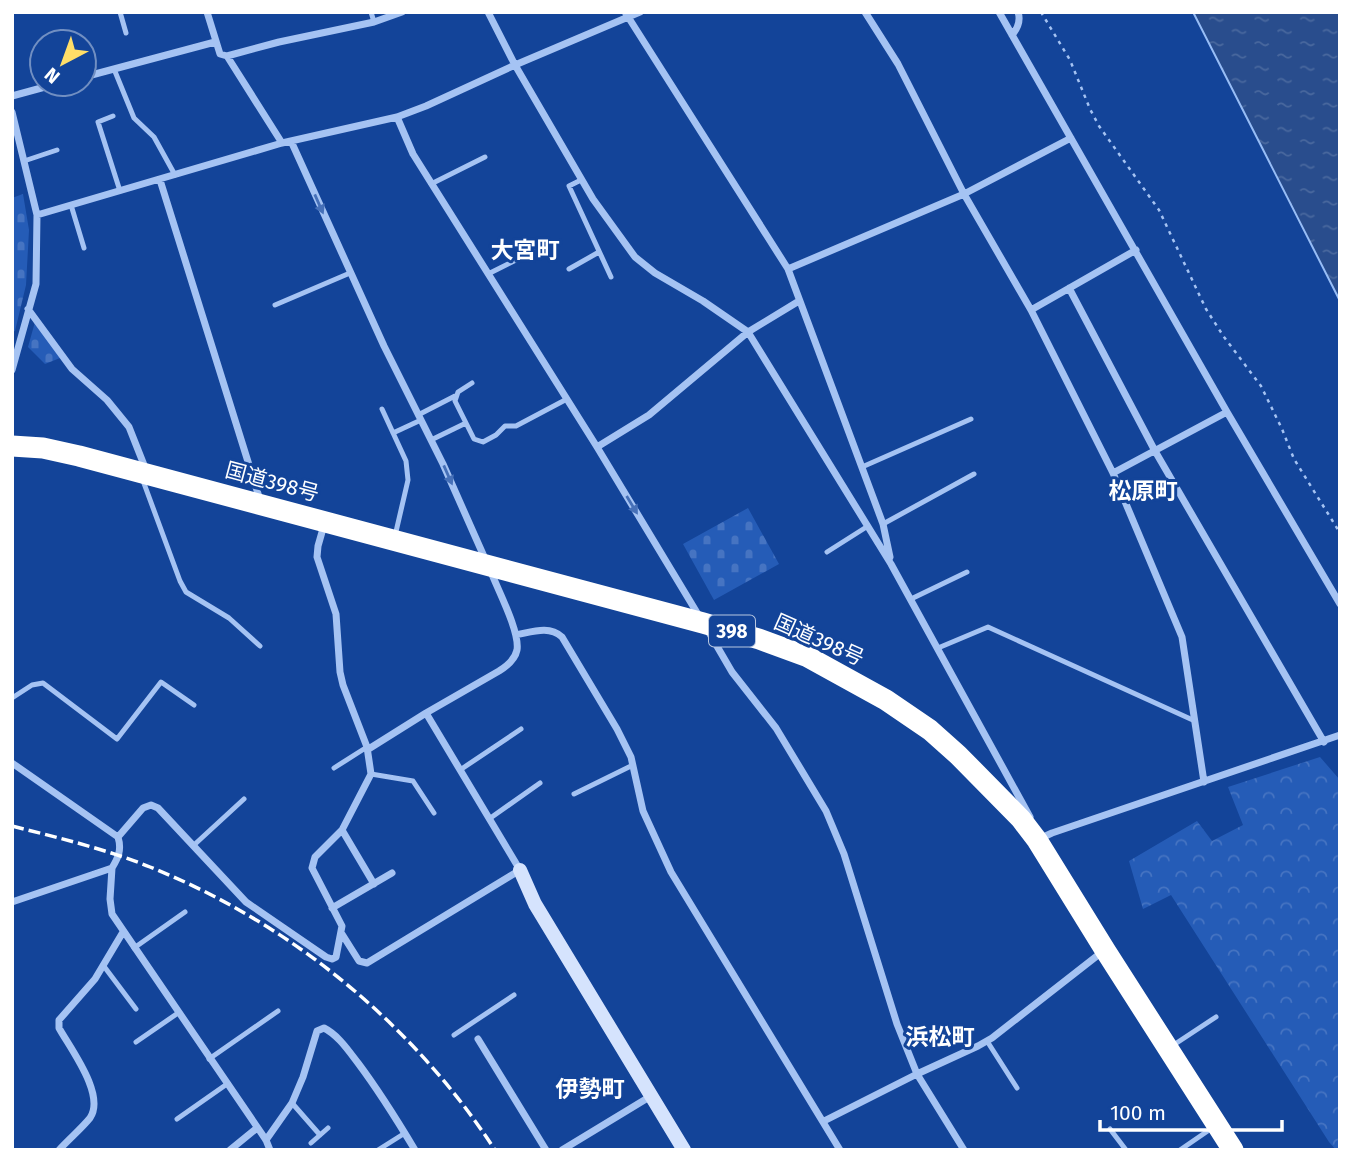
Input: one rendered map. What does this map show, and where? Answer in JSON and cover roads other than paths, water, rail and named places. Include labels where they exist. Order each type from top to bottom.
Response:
[{"type":"highway","name":"国道398号","points":[[12,446],[43,448],[143,473],[759,639],[808,657],[887,700],[930,730],[1021,819],[1037,840],[1233,1150]]},
{"type":"street","points":[[207,12],[220,54],[227,56],[374,22],[402,12]]},
{"type":"street","points":[[488,12],[581,180],[635,257],[655,273],[748,332],[891,564],[1030,815],[1037,840],[1340,735]]},
{"type":"street","points":[[37,215],[282,143],[397,117],[639,12]]},
{"type":"street","points":[[865,12],[898,64],[964,194],[1031,310],[1113,473],[1182,637],[1204,782]]},
{"type":"street","points":[[999,12],[1340,604]]},
{"type":"street","points":[[1012,35],[1020,20],[1018,12]]},
{"type":"street","points":[[627,15],[788,269],[883,524],[891,564]]},
{"type":"street","points":[[98,73],[215,42]]},
{"type":"street","points":[[227,56],[282,143]]},
{"type":"street","points":[[12,113],[16,141],[24,161],[37,215],[36,284],[12,370]]},
{"type":"street","points":[[397,117],[413,154],[431,184],[597,447],[732,672],[776,728],[826,811],[844,854],[897,1024],[917,1074],[964,1150]]},
{"type":"street","points":[[788,269],[964,194],[1071,138]]},
{"type":"street","points":[[291,141],[350,273],[488,564],[516,635],[515,657],[508,665],[367,748]]},
{"type":"street","points":[[160,180],[261,505]]},
{"type":"street","points":[[1031,310],[1136,250]]},
{"type":"street","points":[[1069,288],[1155,451],[1324,742]]},
{"type":"street","points":[[597,447],[649,415],[748,332],[799,301]]},
{"type":"street","points":[[29,309],[72,369],[107,400],[129,427],[143,473]]},
{"type":"street","points":[[1113,473],[1227,412]]},
{"type":"street","points":[[270,1150],[266,1140],[112,914],[111,868],[119,855],[118,837],[143,808],[151,805],[158,808],[246,902],[326,957],[336,957],[342,926],[312,868],[313,862],[342,830],[371,774],[367,748],[343,685],[336,614],[317,557],[325,521]]},
{"type":"street","points":[[516,635],[546,630],[562,637],[631,757],[643,811],[671,872],[840,1150]]},
{"type":"street","points":[[426,713],[520,870],[535,904],[684,1150]]},
{"type":"street","points":[[12,763],[118,837]]},
{"type":"street","points":[[342,830],[374,884]]},
{"type":"street","points":[[12,902],[111,868]]},
{"type":"street","points":[[342,933],[359,961],[367,963],[520,870]]},
{"type":"street","points":[[332,908],[392,873]]},
{"type":"street","points":[[59,1150],[90,1117],[93,1096],[89,1080],[59,1028],[59,1020],[87,990],[123,932]]},
{"type":"street","points":[[824,1121],[978,1046],[1105,950]]},
{"type":"street","points":[[266,1140],[292,1103],[317,1031],[324,1028],[345,1045],[382,1094],[415,1150]]},
{"type":"street","points":[[478,1039],[546,1150]]},
{"type":"street","points":[[562,1150],[651,1096]]},
{"type":"street","points":[[230,1150],[257,1128]]},
{"type":"lane","points":[[120,12],[126,33]]},
{"type":"lane","points":[[371,12],[374,22]]},
{"type":"lane","points":[[114,69],[134,118],[154,136],[176,175]]},
{"type":"lane","points":[[113,116],[98,122],[120,191]]},
{"type":"lane","points":[[24,161],[57,150]]},
{"type":"lane","points":[[431,184],[485,157]]},
{"type":"lane","points":[[581,180],[569,186],[611,277]]},
{"type":"lane","points":[[71,205],[84,248]]},
{"type":"lane","points":[[488,274],[548,244]]},
{"type":"lane","points":[[569,269],[599,252]]},
{"type":"lane","points":[[275,305],[350,273]]},
{"type":"lane","points":[[393,433],[456,396],[472,383]]},
{"type":"lane","points":[[456,396],[455,401],[474,439],[482,442],[496,435],[505,426],[516,426],[567,399]]},
{"type":"lane","points":[[382,409],[406,461],[408,480],[394,539]]},
{"type":"lane","points":[[862,467],[971,419]]},
{"type":"lane","points":[[431,440],[466,423]]},
{"type":"lane","points":[[143,473],[186,592],[229,618],[260,646]]},
{"type":"lane","points":[[883,524],[974,474]]},
{"type":"lane","points":[[827,552],[868,526]]},
{"type":"lane","points":[[911,600],[967,572]]},
{"type":"lane","points":[[938,648],[988,627],[1195,721]]},
{"type":"lane","points":[[12,698],[32,685],[43,683],[117,739],[161,682],[194,705]]},
{"type":"lane","points":[[460,770],[521,729]]},
{"type":"lane","points":[[334,768],[367,748]]},
{"type":"lane","points":[[575,794],[633,765]]},
{"type":"lane","points":[[371,774],[413,781],[434,813]]},
{"type":"lane","points":[[489,819],[540,783]]},
{"type":"lane","points":[[194,845],[244,799]]},
{"type":"lane","points":[[134,948],[185,912]]},
{"type":"lane","points":[[103,965],[136,1009]]},
{"type":"lane","points":[[454,1035],[514,995]]},
{"type":"lane","points":[[209,1059],[278,1011]]},
{"type":"lane","points":[[136,1042],[178,1013]]},
{"type":"lane","points":[[1168,1048],[1216,1017]]},
{"type":"lane","points":[[469,1025],[478,1039]]},
{"type":"lane","points":[[986,1041],[1017,1088]]},
{"type":"lane","points":[[177,1119],[227,1084]]},
{"type":"lane","points":[[292,1103],[320,1135]]},
{"type":"lane","points":[[1180,1150],[1217,1124]]},
{"type":"lane","points":[[311,1143],[328,1128]]},
{"type":"lane","points":[[1110,1129],[1126,1150]]},
{"type":"lane","points":[[378,1150],[405,1133]]},
{"type":"water","points":[[1193,12],[1340,12],[1340,301]]},
{"type":"railway","points":[[12,826],[99,849],[150,867],[202,890],[299,948],[344,982],[387,1020],[426,1060],[495,1150]]},
{"type":"district","name":"大宮町","points":[[525,250]]},
{"type":"district","name":"松原町","points":[[1143,491]]},
{"type":"district","name":"浜松町","points":[[940,1037]]},
{"type":"district","name":"伊勢町","points":[[590,1089]]}]
